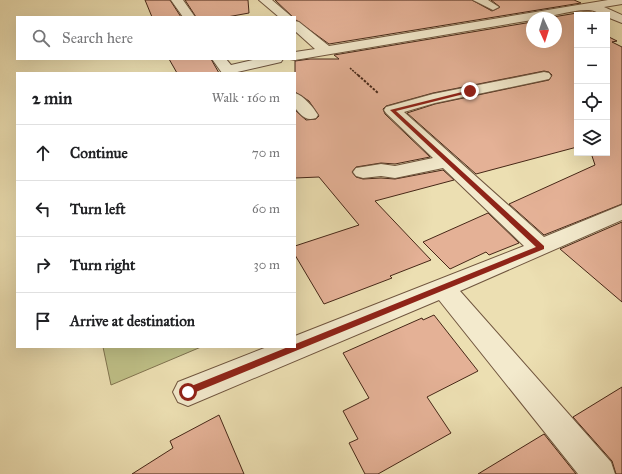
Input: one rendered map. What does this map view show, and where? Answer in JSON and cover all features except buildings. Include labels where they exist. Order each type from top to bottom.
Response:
[{"type":"street","points":[[177,0],[188,16]]},
{"type":"street","points":[[265,0],[285,16]]},
{"type":"street","points":[[479,0],[493,7]]},
{"type":"street","points":[[578,0],[622,19]]},
{"type":"street","points":[[296,56],[622,1]]},
{"type":"street","points":[[296,26],[327,50]]},
{"type":"street","points":[[220,60],[227,70],[270,60],[274,72]]},
{"type":"street","points":[[541,248],[392,110],[455,94],[544,76]]},
{"type":"street","points":[[296,99],[310,115]]},
{"type":"street","points":[[363,172],[381,170],[395,172],[448,161]]},
{"type":"street","points":[[296,348],[541,248],[622,212]]},
{"type":"street","points":[[442,288],[599,474]]},
{"type":"street","points":[[188,392],[295,348]]},
{"type":"path","points":[[327,50],[397,109]]},
{"type":"green space","points":[[103,348],[199,348],[111,385]]},
{"type":"route","points":[[188,392],[541,248],[392,110],[470,91]]}]
